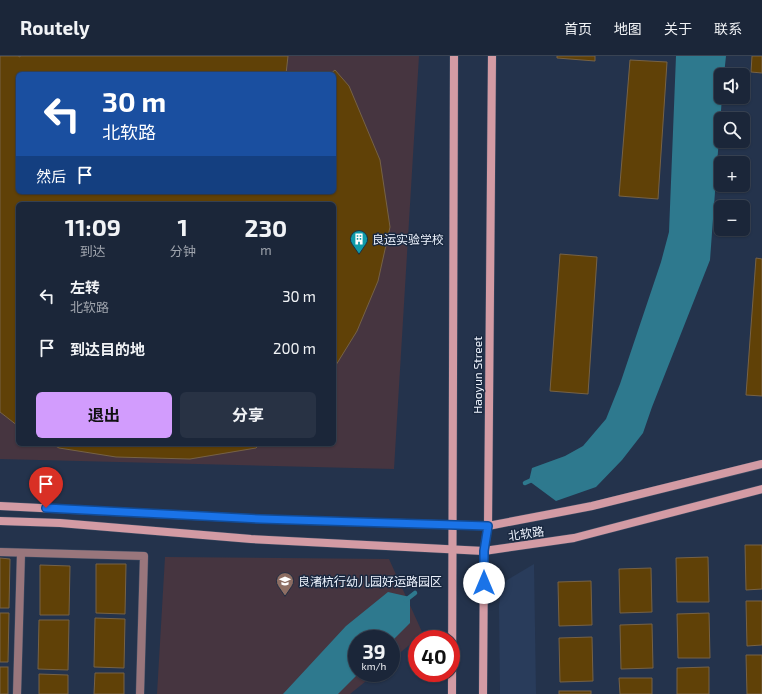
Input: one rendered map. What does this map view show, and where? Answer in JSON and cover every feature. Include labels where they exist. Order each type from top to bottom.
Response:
[{"type":"street","name":"Haoyun Street","points":[[452,694],[454,56]]},
{"type":"street","name":"Haoyun Street","points":[[483,694],[484,551],[488,526],[492,56]]},
{"type":"street","name":"北软路","points":[[0,506],[261,519],[488,526],[592,506],[762,464]]},
{"type":"street","name":"北软路","points":[[0,521],[60,523],[251,539],[484,551],[574,538],[762,489]]},
{"type":"lane","points":[[0,552],[144,556],[140,694]]},
{"type":"lane","points":[[17,694],[21,553]]},
{"type":"shaded area","points":[[0,56],[419,56],[394,469],[0,459]]},
{"type":"shaded area","points":[[676,56],[726,56],[725,68],[714,68],[714,104],[721,104],[721,112],[714,112],[714,148],[718,148],[718,156],[714,156],[715,192],[710,260],[643,433],[622,460],[596,487],[556,501],[529,481],[532,468],[565,456],[583,446],[606,419],[620,384],[661,262],[669,232]]},
{"type":"shaded area","name":"良渚杭行幼儿园好运路园区","points":[[165,557],[389,559],[421,630],[408,630],[408,646],[400,653],[400,630],[348,630],[348,682],[365,682],[350,694],[157,694]]},
{"type":"shaded area","points":[[534,564],[536,694],[500,694],[499,606],[501,590],[507,580]]},
{"type":"shaded area","points":[[388,592],[410,597],[410,623],[400,633],[400,630],[348,630],[348,682],[350,682],[338,694],[283,694],[346,626]]},
{"type":"building","name":"良运实验学校","points":[[0,56],[288,56],[286,72],[16,72],[16,194],[336,194],[336,72],[332,72],[335,70],[349,86],[380,160],[390,227],[378,281],[357,331],[336,365],[336,202],[16,202],[16,424],[0,412]]},
{"type":"building","points":[[557,56],[595,56],[595,61],[557,58]]},
{"type":"building","points":[[752,56],[762,56],[762,73],[751,72]]},
{"type":"building","points":[[630,60],[667,62],[658,199],[619,196]]},
{"type":"building","points":[[560,254],[597,257],[588,394],[550,391]]},
{"type":"building","points":[[756,258],[762,259],[762,396],[746,395]]},
{"type":"building","points":[[56,446],[258,446],[256,448],[190,459],[116,457],[59,448]]},
{"type":"building","points":[[745,545],[762,545],[762,589],[746,590]]},
{"type":"building","points":[[708,557],[709,602],[677,602],[676,558]]},
{"type":"building","points":[[0,558],[10,559],[9,608],[0,608]]},
{"type":"building","points":[[96,564],[126,564],[125,614],[96,613]]},
{"type":"building","points":[[40,565],[70,566],[69,615],[40,615]]},
{"type":"building","points":[[651,568],[652,612],[620,613],[619,569]]},
{"type":"building","points":[[591,581],[592,625],[559,626],[558,582]]},
{"type":"building","points":[[746,601],[762,601],[762,645],[747,646]]},
{"type":"building","points":[[0,613],[9,613],[8,662],[0,662]]},
{"type":"building","points":[[709,613],[710,658],[678,658],[677,614]]},
{"type":"building","points":[[95,618],[125,619],[124,668],[94,667]]},
{"type":"building","points":[[39,620],[69,620],[68,670],[38,669]]},
{"type":"building","points":[[652,624],[653,668],[621,669],[620,625]]},
{"type":"building","points":[[592,637],[593,681],[560,682],[559,638]]},
{"type":"building","points":[[746,655],[762,655],[762,694],[747,694]]},
{"type":"building","points":[[0,667],[8,667],[8,694],[0,694]]},
{"type":"building","points":[[709,667],[709,694],[677,694],[677,668]]},
{"type":"building","points":[[95,673],[124,673],[124,694],[94,694]]},
{"type":"building","points":[[39,674],[68,675],[68,694],[39,694]]},
{"type":"building","points":[[619,678],[652,678],[652,694],[620,694]]},
{"type":"building","points":[[559,691],[591,691],[591,694],[559,694]]},
{"type":"waterway","points":[[525,483],[534,479]]},
{"type":"waterway","points":[[406,600],[415,593]]},
{"type":"place","name":"良运实验学校","points":[[359,254]]},
{"type":"place","name":"良渚杭行幼儿园好运路园区","points":[[285,596]]},
{"type":"route","points":[[46,508],[261,519],[488,526],[484,551],[484,583]]}]
